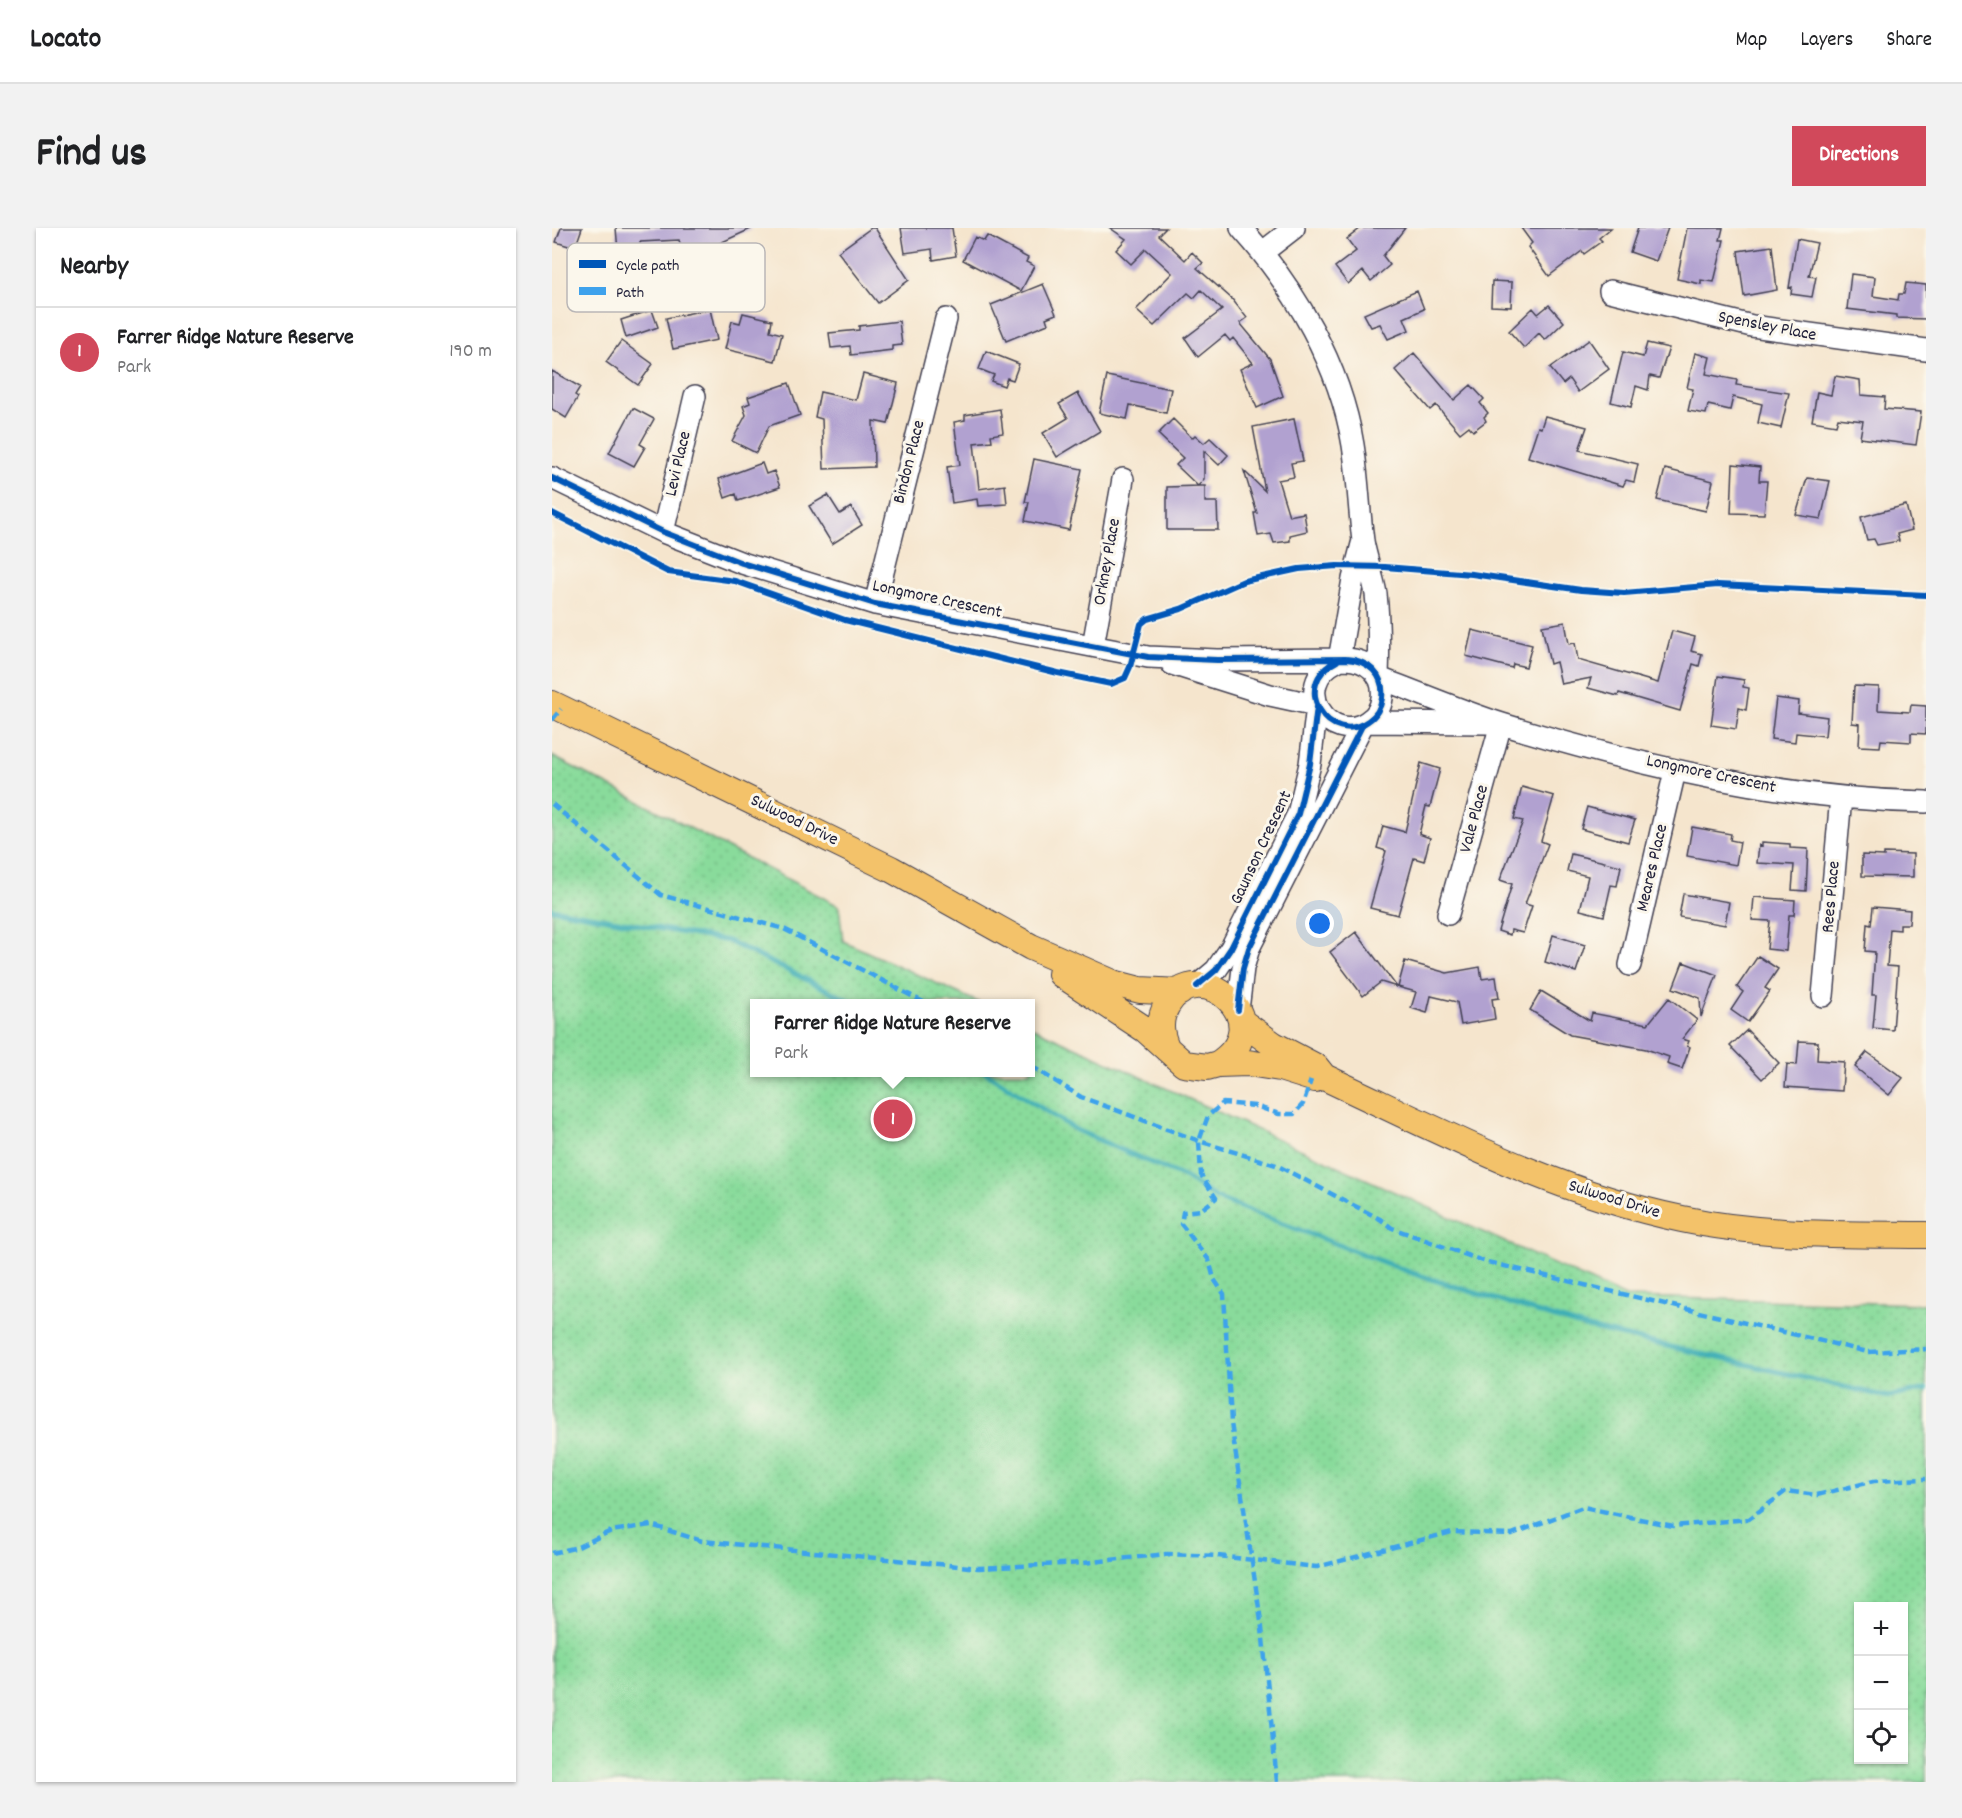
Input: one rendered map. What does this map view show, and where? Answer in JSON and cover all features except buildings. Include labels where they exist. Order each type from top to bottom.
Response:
[{"type":"main road","name":"Sulwood Drive","points":[[552,705],[891,869],[1031,947],[1113,983],[1140,990],[1188,989],[1222,992],[1240,1016],[1274,1045],[1316,1067],[1324,1077],[1527,1170],[1581,1192],[1683,1220],[1762,1231],[1926,1235]]},
{"type":"main road","name":"Sulwood Drive","points":[[1031,947],[1067,979],[1146,1030],[1184,1064],[1196,1067],[1248,1063],[1280,1068],[1311,1080],[1324,1077]]},
{"type":"main road","points":[[1167,1049],[1162,1037],[1162,1018],[1170,1000],[1188,989]]},
{"type":"main road","points":[[1218,1064],[1234,1051],[1242,1033],[1240,1016]]},
{"type":"street","points":[[1241,228],[1263,252],[1307,320],[1330,369],[1353,444],[1363,540],[1377,603],[1382,702],[1365,723],[1354,727],[1336,725],[1322,714],[1317,706],[1315,687],[1329,665],[1338,661],[1361,662],[1379,677]]},
{"type":"street","points":[[1263,252],[1294,228]]},
{"type":"street","name":"Spensley Place","points":[[1610,291],[1762,328],[1926,350]]},
{"type":"street","name":"Bindon Place","points":[[875,604],[946,319]]},
{"type":"street","name":"Levi Place","points":[[663,532],[695,396]]},
{"type":"street","name":"Longmore Crescent","points":[[552,478],[663,532],[742,563],[875,604],[1148,657],[1270,695],[1317,706]]},
{"type":"street","name":"Orkney Place","points":[[1092,646],[1123,479]]},
{"type":"street","points":[[1338,661],[1353,579],[1363,540]]},
{"type":"street","name":"Longmore Crescent","points":[[1148,657],[1338,661]]},
{"type":"street","name":"Longmore Crescent","points":[[1379,677],[1501,724],[1676,771],[1758,787],[1841,798],[1926,802]]},
{"type":"street","name":"Gaunson Crescent","points":[[1188,989],[1216,970],[1231,948],[1298,814],[1311,764],[1317,706]]},
{"type":"street","name":"Longmore Crescent","points":[[1365,723],[1501,724]]},
{"type":"street","name":"Gaunson Crescent","points":[[1240,1016],[1243,968],[1249,948],[1365,723]]},
{"type":"street","name":"Vale Place","points":[[1449,914],[1501,724]]},
{"type":"street","name":"Meares Place","points":[[1630,965],[1676,771]]},
{"type":"street","name":"Rees Place","points":[[1823,996],[1841,798]]},
{"type":"green space","points":[[552,756],[839,906],[843,941],[971,999],[750,999],[750,1077],[1035,1077],[1035,1029],[1626,1297],[1926,1304],[1926,1782],[552,1782]]},
{"type":"waterway","points":[[552,909],[728,941],[846,999]]},
{"type":"waterway","points":[[993,1077],[1076,1130],[1186,1178],[1216,1198],[1412,1273],[1584,1327],[1888,1397],[1926,1389]]},
{"type":"marked path","points":[[552,720],[561,709]]},
{"type":"marked path","points":[[552,804],[661,895],[784,929],[917,999]]},
{"type":"marked path","points":[[1035,1068],[1081,1097],[1199,1141],[1276,1165],[1380,1219],[1392,1228],[1483,1261],[1868,1352],[1926,1349]]},
{"type":"marked path","points":[[1277,1782],[1262,1628],[1231,1423],[1224,1294],[1214,1279],[1209,1260],[1181,1224],[1183,1212],[1201,1210],[1216,1198],[1201,1175],[1199,1141],[1208,1116],[1223,1103],[1255,1106],[1279,1114],[1294,1114],[1303,1104],[1311,1080]]},
{"type":"marked path","points":[[552,1553],[578,1547],[611,1531],[651,1525],[702,1541],[979,1568],[1083,1563],[1166,1554],[1217,1556],[1317,1567],[1452,1532],[1512,1534],[1583,1507],[1673,1526],[1749,1519],[1786,1491],[1817,1495],[1874,1481],[1926,1479]]},
{"type":"cycle path","points":[[552,478],[663,532],[742,563],[875,604],[1148,657],[1217,660],[1346,659],[1361,662],[1378,676],[1381,682],[1382,698],[1373,717],[1354,727],[1340,726],[1329,720],[1320,710],[1315,698],[1316,684],[1323,672],[1337,661]]},
{"type":"cycle path","points":[[552,513],[668,572],[735,581],[845,620],[1111,684],[1125,678],[1141,624],[1147,619],[1181,609],[1244,581],[1299,569],[1337,566],[1385,567],[1472,574],[1581,590],[1624,593],[1718,585],[1926,595]]},
{"type":"cycle path","points":[[1197,986],[1216,970],[1231,948],[1298,814],[1310,764],[1317,706]]},
{"type":"cycle path","points":[[1238,1010],[1243,968],[1249,948],[1363,724]]},
{"type":"place","name":"Farrer Ridge Nature Reserve","points":[[893,1119]]}]
